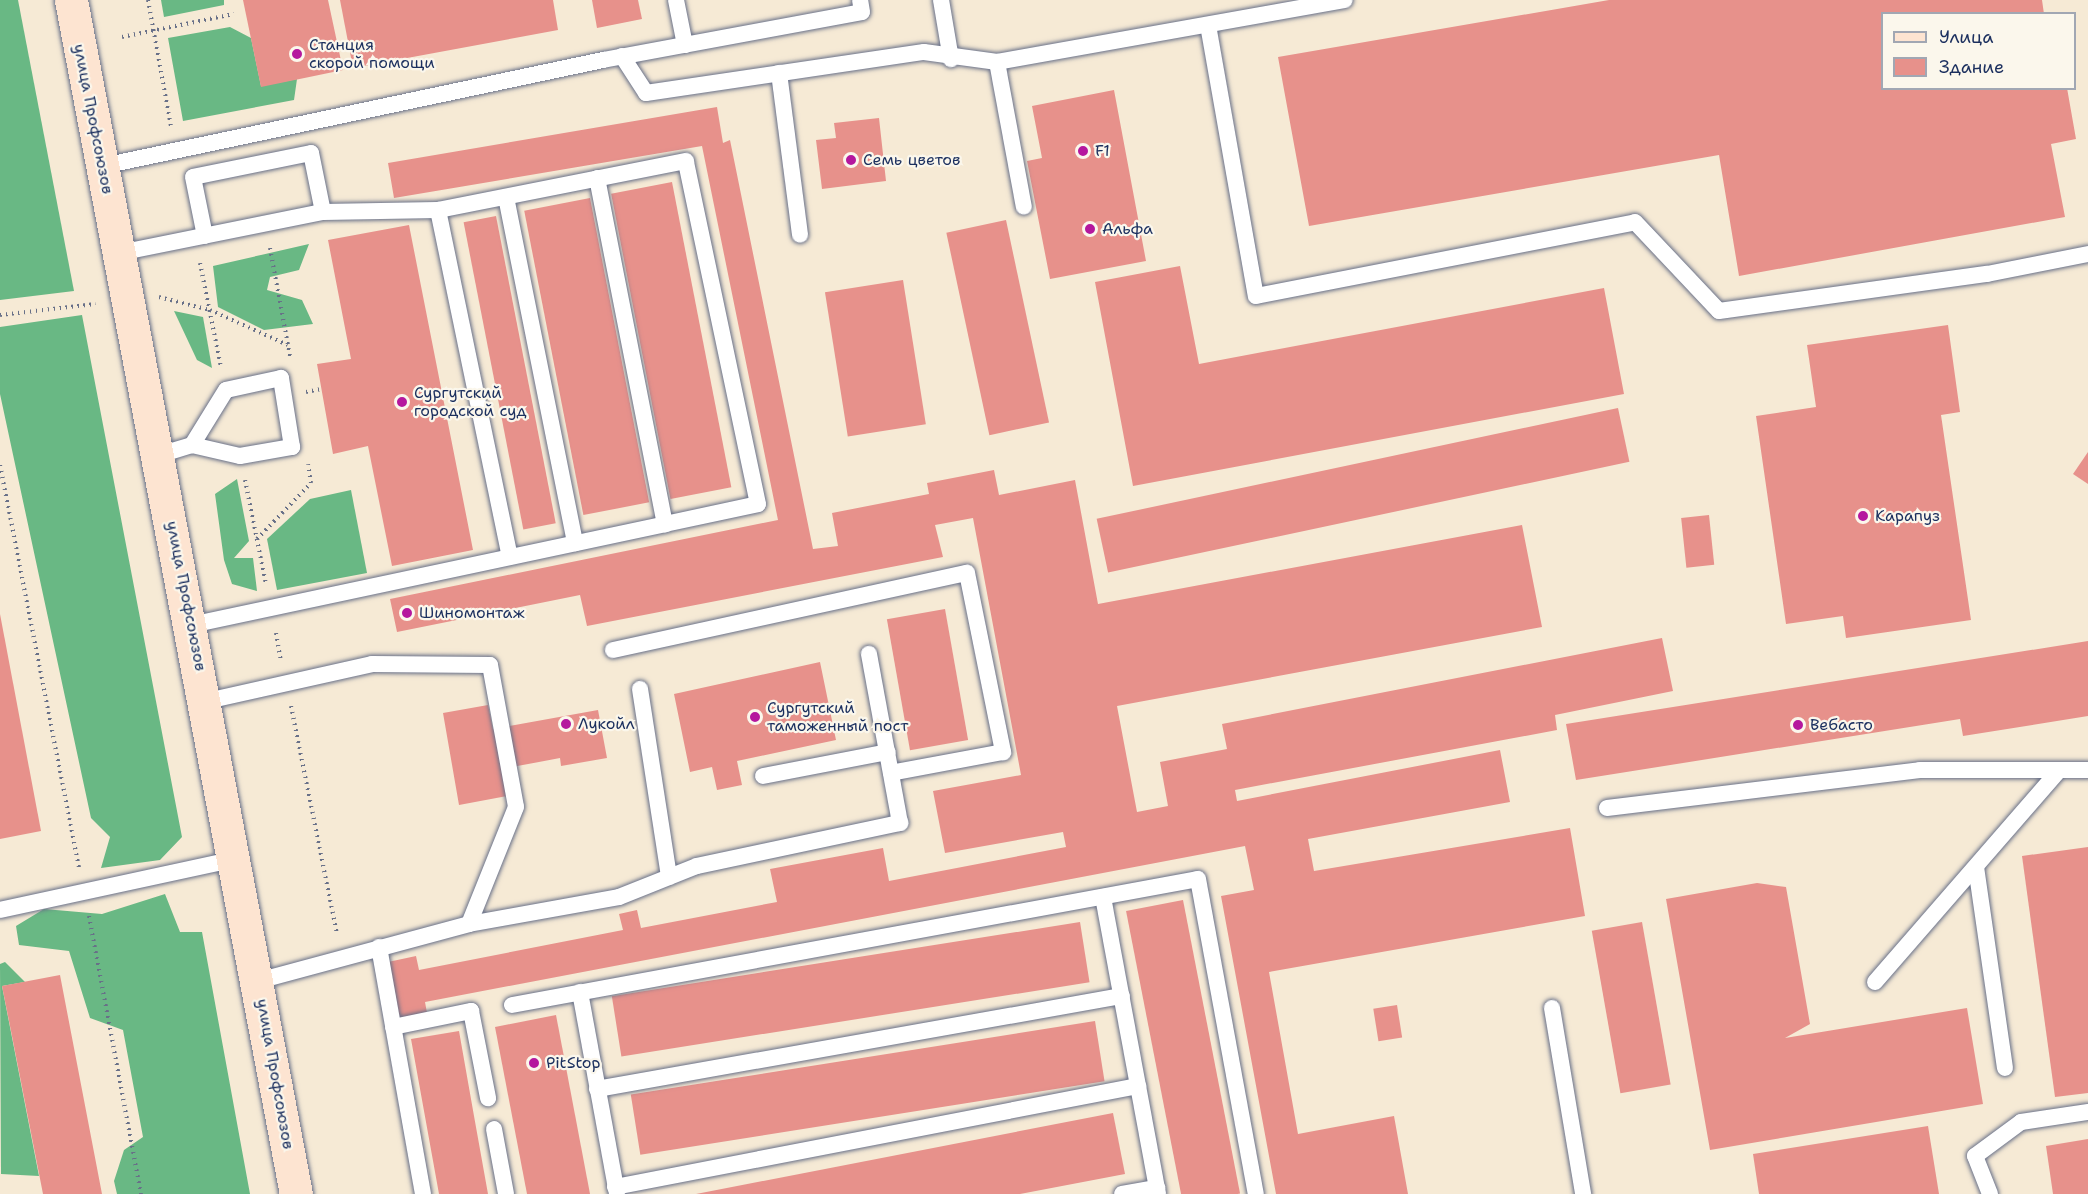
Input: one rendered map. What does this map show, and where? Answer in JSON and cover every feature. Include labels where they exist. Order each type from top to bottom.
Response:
[{"type":"main road","name":"улица Профсоюзов","points":[[71,0],[207,701],[296,1194]]},
{"type":"lane","points":[[676,0],[685,45]]},
{"type":"lane","points":[[103,166],[622,56],[862,12],[860,0]]},
{"type":"lane","points":[[941,0],[951,59]]},
{"type":"lane","points":[[622,56],[646,93],[924,52],[951,59],[997,62],[1345,0]]},
{"type":"lane","points":[[1208,25],[1256,296],[1635,222],[1719,311],[1987,274],[2088,254]]},
{"type":"lane","points":[[997,62],[1024,207]]},
{"type":"lane","points":[[779,73],[800,235]]},
{"type":"lane","points":[[200,237],[193,177],[311,153],[323,212]]},
{"type":"lane","points":[[119,253],[323,212],[438,210],[686,160],[758,504],[191,625]]},
{"type":"lane","points":[[597,178],[665,524]]},
{"type":"lane","points":[[506,196],[575,543]]},
{"type":"lane","points":[[438,210],[510,557]]},
{"type":"lane","points":[[159,455],[192,445],[240,456],[292,447],[281,378],[226,390],[192,445]]},
{"type":"lane","points":[[613,650],[967,573],[1003,752],[891,773]]},
{"type":"lane","points":[[258,981],[379,946],[469,924],[619,897],[698,866],[900,823],[869,654]]},
{"type":"lane","points":[[207,701],[372,664],[490,665],[516,807],[469,924]]},
{"type":"lane","points":[[640,689],[669,877]]},
{"type":"lane","points":[[763,776],[888,752]]},
{"type":"lane","points":[[1607,807],[1920,770],[2057,773],[2088,770]]},
{"type":"lane","points":[[1875,982],[2057,773]]},
{"type":"lane","points":[[0,910],[236,860]]},
{"type":"lane","points":[[1976,867],[2006,1068]]},
{"type":"lane","points":[[512,1005],[1198,879],[1256,1194]]},
{"type":"lane","points":[[1103,897],[1157,1191],[1122,1194]]},
{"type":"lane","points":[[379,946],[423,1194]]},
{"type":"lane","points":[[580,992],[616,1190],[1138,1086]]},
{"type":"lane","points":[[597,1089],[1122,996]]},
{"type":"lane","points":[[1552,1008],[1583,1194]]},
{"type":"lane","points":[[393,1027],[471,1011],[488,1098]]},
{"type":"lane","points":[[1990,1194],[1975,1156],[2021,1122],[2088,1112]]},
{"type":"lane","points":[[494,1129],[506,1194]]},
{"type":"path","points":[[148,0],[175,151]]},
{"type":"path","points":[[122,37],[234,14]]},
{"type":"path","points":[[200,237],[226,390]]},
{"type":"path","points":[[240,456],[342,957]]},
{"type":"path","points":[[0,465],[141,1194]]},
{"type":"green space","points":[[0,0],[18,0],[74,291],[0,300]]},
{"type":"green space","points":[[161,0],[224,0],[224,5],[164,17]]},
{"type":"green space","points":[[230,27],[251,38],[261,86],[297,79],[294,100],[183,121],[168,38]]},
{"type":"green space","points":[[309,244],[299,270],[270,277],[267,290],[302,300],[313,324],[264,330],[218,307],[213,266]]},
{"type":"green space","points":[[174,311],[203,317],[212,368],[197,360]]},
{"type":"green space","points":[[82,315],[182,837],[160,860],[101,868],[110,837],[91,818],[0,394],[0,327]]},
{"type":"green space","points":[[237,479],[249,541],[234,558],[253,558],[257,591],[232,584],[224,560],[215,494]]},
{"type":"green space","points":[[351,490],[367,573],[277,590],[267,539],[310,499]]},
{"type":"green space","points":[[165,894],[180,932],[202,932],[250,1194],[117,1194],[114,1181],[124,1150],[143,1137],[123,1030],[90,1018],[69,951],[19,945],[16,926],[44,909],[102,914]]},
{"type":"green space","points":[[5,962],[25,982],[2,986],[39,1176],[1,1174],[0,964]]},
{"type":"building","name":"Станция скорой помощи","points":[[243,0],[328,0],[343,70],[261,87]]},
{"type":"building","points":[[340,0],[553,0],[558,30],[353,68]]},
{"type":"building","points":[[592,0],[638,0],[642,19],[597,28]]},
{"type":"building","points":[[1609,0],[2042,0],[2044,12],[1881,12],[1881,90],[2067,90],[2076,139],[2051,144],[2065,217],[1739,276],[1719,155],[1309,226],[1278,57]]},
{"type":"building","points":[[1114,90],[1146,261],[1050,279],[1027,161],[1042,158],[1032,106]]},
{"type":"building","points":[[717,107],[723,143],[730,140],[813,549],[838,546],[832,513],[929,494],[927,483],[994,470],[999,495],[1075,480],[1098,604],[1522,525],[1542,627],[1117,706],[1137,812],[1168,806],[1160,762],[1227,749],[1222,724],[1662,638],[1673,691],[1555,715],[1557,730],[1235,790],[1237,801],[1500,750],[1510,802],[1308,839],[1314,871],[1570,828],[1585,916],[1269,972],[1298,1134],[1394,1116],[1408,1194],[1276,1194],[1221,896],[1254,890],[1245,846],[425,1002],[427,1013],[399,1018],[388,962],[416,956],[419,970],[623,930],[619,914],[637,910],[641,928],[777,902],[770,869],[883,848],[889,881],[1066,847],[1063,832],[945,853],[933,791],[1021,775],[973,518],[935,525],[943,557],[587,626],[580,595],[397,632],[390,599],[778,520],[702,146],[394,198],[388,163]]},
{"type":"building","name":"Семь цветов","points":[[879,118],[886,181],[822,189],[816,140],[836,138],[834,123]]},
{"type":"building","points":[[672,182],[731,487],[670,499],[611,194]]},
{"type":"building","points":[[590,198],[649,502],[583,515],[524,211]]},
{"type":"building","points":[[496,216],[556,523],[523,530],[464,222]]},
{"type":"building","points":[[1006,220],[1049,422],[989,435],[946,233]]},
{"type":"building","name":"Сургутский городской суд","points":[[409,225],[473,550],[392,566],[368,446],[333,454],[317,364],[351,359],[328,240]]},
{"type":"building","points":[[1180,266],[1199,364],[1604,288],[1624,394],[1133,486],[1095,282]]},
{"type":"building","points":[[903,280],[926,424],[848,437],[825,292]]},
{"type":"building","name":"Карапуз","points":[[1948,325],[1960,412],[1941,415],[1971,620],[1846,638],[1843,616],[1786,624],[1756,416],[1816,407],[1807,345]]},
{"type":"building","points":[[1618,408],[1629,462],[1108,573],[1097,519]]},
{"type":"building","points":[[2088,452],[2088,484],[2073,474]]},
{"type":"building","points":[[1709,515],[1714,565],[1686,568],[1681,518]]},
{"type":"building","points":[[945,609],[968,740],[910,750],[887,619]]},
{"type":"building","points":[[0,614],[41,831],[0,839]]},
{"type":"building","points":[[2088,641],[2088,716],[1963,736],[1960,719],[1576,780],[1566,724]]},
{"type":"building","name":"Сургутский таможенный пост","points":[[820,662],[836,740],[737,761],[742,785],[717,790],[712,767],[690,772],[674,694]]},
{"type":"building","points":[[488,705],[493,729],[598,710],[607,758],[561,766],[560,758],[502,769],[507,796],[459,805],[443,713]]},
{"type":"building","points":[[2088,847],[2088,1093],[2055,1097],[2022,856]]},
{"type":"building","points":[[1757,883],[1786,887],[1810,1024],[1785,1038],[1967,1008],[1983,1104],[1710,1150],[1666,899]]},
{"type":"building","points":[[1183,900],[1240,1194],[1181,1194],[1126,911]]},
{"type":"building","points":[[1080,922],[1090,982],[621,1056],[612,996]]},
{"type":"building","points":[[1642,922],[1671,1084],[1620,1093],[1592,931]]},
{"type":"building","points":[[60,975],[102,1194],[43,1194],[2,986]]},
{"type":"building","points":[[1397,1005],[1402,1038],[1378,1041],[1373,1009]]},
{"type":"building","points":[[556,1015],[590,1194],[527,1194],[495,1027]]},
{"type":"building","points":[[1095,1021],[1105,1081],[640,1155],[631,1095]]},
{"type":"building","points":[[459,1031],[488,1194],[439,1194],[411,1039]]},
{"type":"building","points":[[1113,1113],[1125,1174],[1020,1194],[696,1194]]},
{"type":"building","points":[[1928,1126],[1939,1194],[1759,1194],[1753,1154]]},
{"type":"building","points":[[2088,1139],[2088,1194],[2053,1194],[2046,1146]]},
{"type":"place","name":"Станция скорой помощи","points":[[297,54]]},
{"type":"place","name":"F1","points":[[1083,151]]},
{"type":"place","name":"Семь цветов","points":[[851,160]]},
{"type":"place","name":"Альфа","points":[[1090,229]]},
{"type":"place","name":"Сургутский городской суд","points":[[402,402]]},
{"type":"place","name":"Карапуз","points":[[1863,516]]},
{"type":"place","name":"Шиномонтаж","points":[[407,613]]},
{"type":"place","name":"Сургутский таможенный пост","points":[[755,717]]},
{"type":"place","name":"Лукойл","points":[[566,724]]},
{"type":"place","name":"Вебасто","points":[[1798,725]]},
{"type":"place","name":"PitStop","points":[[534,1063]]}]
